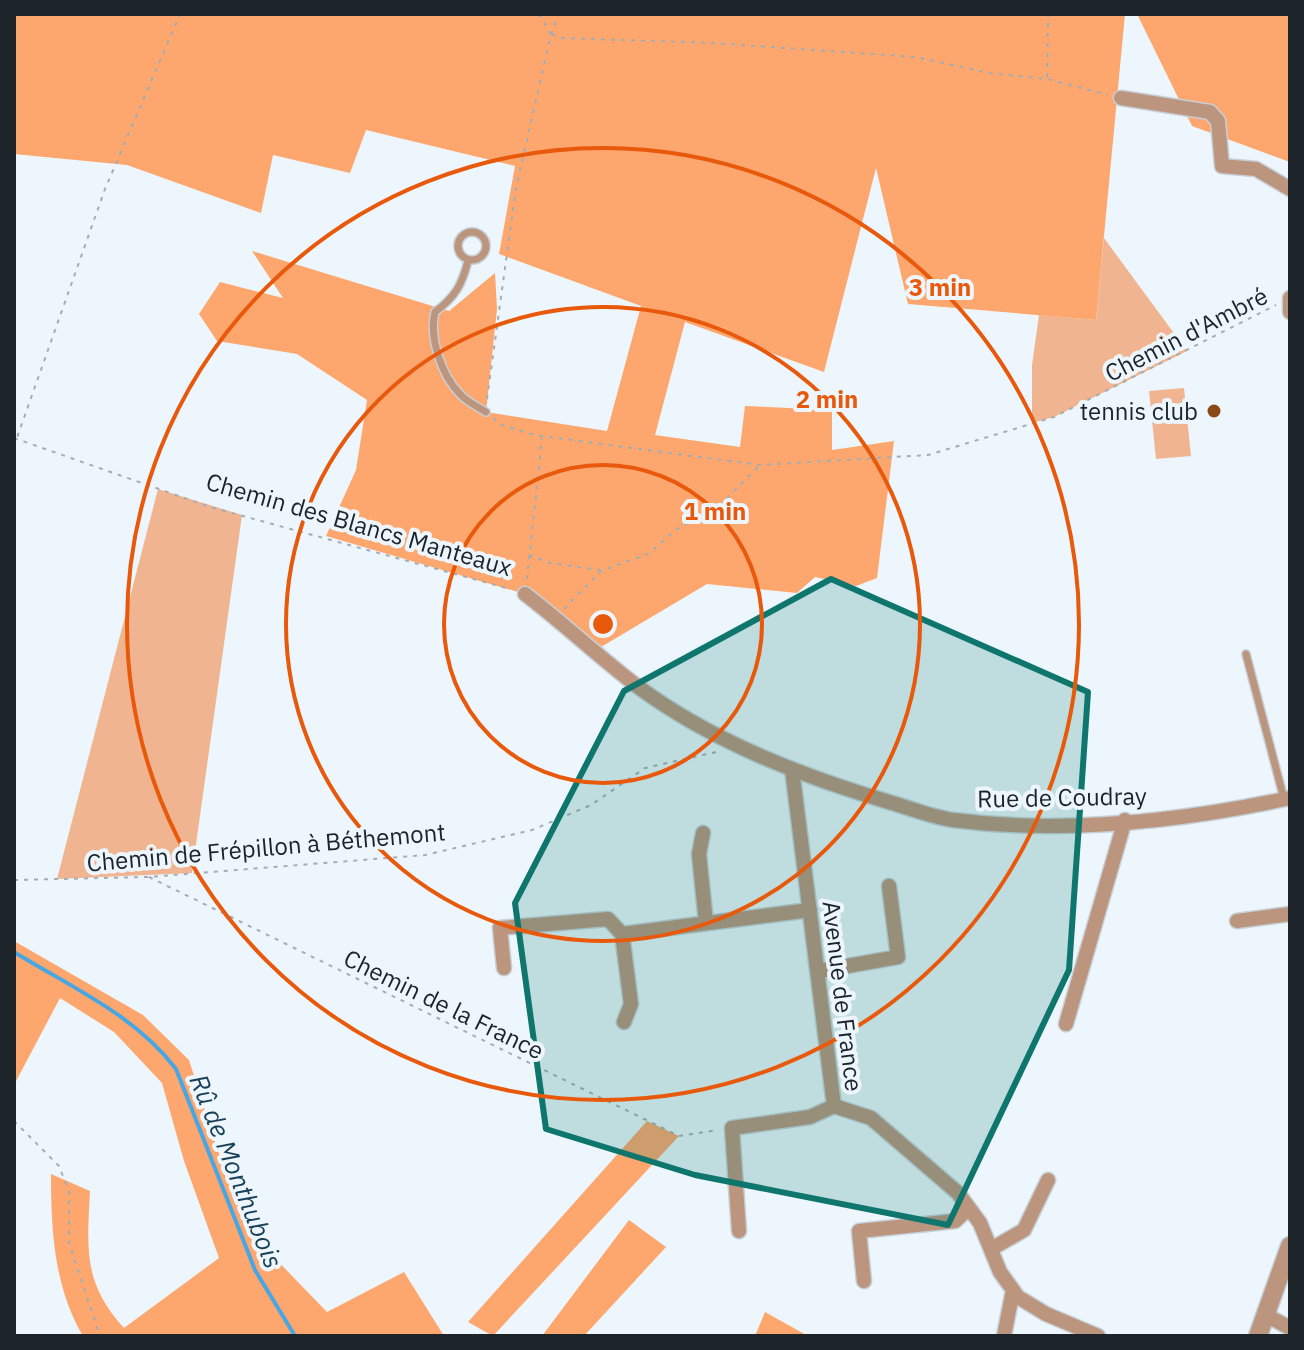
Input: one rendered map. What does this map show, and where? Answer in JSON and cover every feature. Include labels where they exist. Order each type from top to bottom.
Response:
[{"type":"street","points":[[1121,98],[1210,112],[1218,121],[1221,161],[1227,169],[1260,170],[1290,189]]},
{"type":"street","name":"Chemin des Blancs Manteaux","points":[[525,594],[638,687],[741,748],[792,769]]},
{"type":"street","name":"Rue de Coudray","points":[[792,769],[950,820],[1034,824],[1125,820],[1210,814],[1287,798]]},
{"type":"street","name":"Avenue de France","points":[[792,769],[834,1106],[871,1118],[958,1193],[980,1223],[1013,1290],[1046,1314],[1098,1336]]},
{"type":"street","points":[[1066,1024],[1125,820]]},
{"type":"street","points":[[703,833],[699,854],[706,923]]},
{"type":"street","points":[[819,971],[898,957],[889,886]]},
{"type":"street","points":[[622,934],[810,910]]},
{"type":"street","points":[[1237,921],[1290,914]]},
{"type":"street","points":[[504,968],[500,928],[608,919],[622,934],[631,1004],[624,1022]]},
{"type":"street","points":[[739,1231],[732,1128],[810,1117],[834,1106]]},
{"type":"street","points":[[991,1249],[1024,1230],[1048,1180]]},
{"type":"street","points":[[864,1281],[859,1231],[955,1221],[969,1208]]},
{"type":"street","points":[[1258,1336],[1290,1246]]},
{"type":"street","points":[[1004,1336],[1013,1290]]},
{"type":"street","points":[[1264,1314],[1290,1328]]},
{"type":"lane","points":[[472,232],[483,239],[485,247],[479,259],[468,261],[459,251],[458,242],[472,232]]},
{"type":"lane","points":[[468,261],[463,282],[453,298],[435,312],[431,328],[448,378],[460,395],[486,412]]},
{"type":"lane","points":[[1246,654],[1287,798]]},
{"type":"path","points":[[14,446],[105,189],[180,14]]},
{"type":"path","points":[[539,14],[551,34],[560,38],[712,43],[915,57],[989,73],[1047,79],[1121,98]]},
{"type":"path","points":[[486,412],[516,188],[551,34],[559,14]]},
{"type":"path","points":[[1047,79],[1048,14]]},
{"type":"path","name":"Chemin d'Ambré","points":[[486,412],[502,425],[543,436],[760,465],[928,455],[1054,417],[1289,303]]},
{"type":"path","points":[[525,594],[543,436]]},
{"type":"path","name":"Chemin des Blancs Manteaux","points":[[15,438],[210,507],[525,594]]},
{"type":"path","points":[[555,617],[601,571],[650,553],[674,531],[720,505],[760,465]]},
{"type":"path","points":[[529,555],[550,563],[601,571]]},
{"type":"path","name":"Chemin de Frépillon à Béthemont","points":[[14,880],[148,877],[425,855],[532,830],[591,805],[645,768],[741,748]]},
{"type":"path","name":"Chemin de la France","points":[[148,877],[679,1136],[732,1128]]},
{"type":"path","points":[[14,1121],[59,1166],[69,1192],[69,1243],[100,1336]]},
{"type":"highlighted area","points":[[831,579],[1088,692],[1069,970],[948,1225],[695,1175],[546,1129],[515,903],[624,691]]},
{"type":"shaded area","points":[[14,14],[1125,14],[1096,320],[908,304],[876,168],[824,372],[685,322],[655,435],[740,447],[745,406],[832,410],[832,450],[894,441],[877,578],[856,586],[815,577],[797,593],[707,584],[596,650],[525,594],[326,536],[356,470],[367,400],[297,354],[217,341],[199,314],[220,282],[283,298],[252,251],[449,311],[495,273],[497,309],[486,412],[607,431],[641,306],[499,254],[515,166],[366,130],[350,173],[273,155],[261,213],[127,165],[14,154]]},
{"type":"shaded area","points":[[1137,14],[1290,14],[1290,162],[1192,126]]},
{"type":"shaded area","points":[[1104,238],[1187,351],[1054,417],[1032,423],[1032,365],[1039,315],[1096,320]]},
{"type":"shaded area","points":[[1184,388],[1191,456],[1156,459],[1149,391]]},
{"type":"shaded area","points":[[158,489],[242,515],[192,873],[57,879]]},
{"type":"shaded area","points":[[14,941],[143,1015],[189,1060],[218,1151],[266,1249],[327,1312],[404,1272],[444,1336],[83,1336],[66,1298],[56,1258],[51,1174],[90,1191],[90,1264],[101,1296],[124,1328],[219,1258],[184,1161],[162,1083],[114,1032],[60,998],[14,1085]]},
{"type":"shaded area","points":[[647,1121],[679,1136],[493,1336],[468,1322]]},
{"type":"shaded area","points":[[629,1220],[666,1247],[584,1336],[542,1336]]},
{"type":"shaded area","points":[[765,1312],[808,1336],[755,1336]]},
{"type":"waterway","name":"Rû de Monthubois","points":[[14,952],[122,1017],[160,1050],[176,1069],[255,1270],[295,1336]]},
{"type":"place","name":"tennis club","points":[[1214,411]]}]
